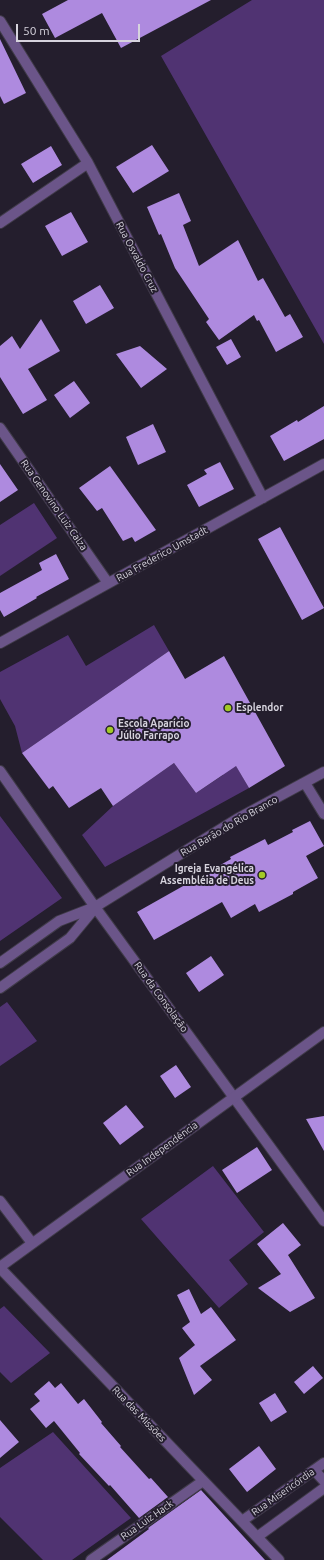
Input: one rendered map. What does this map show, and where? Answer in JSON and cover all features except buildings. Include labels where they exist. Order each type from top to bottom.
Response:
[{"type":"street","name":"Rua Osvaldo Cruz","points":[[0,21],[88,163],[263,498]]},
{"type":"street","points":[[0,223],[88,163]]},
{"type":"street","name":"Rua Genovino Luiz Calza","points":[[0,428],[108,583]]},
{"type":"street","name":"Rua Frederico Umstadt","points":[[0,643],[324,464]]},
{"type":"street","name":"Rua da Consolação","points":[[0,771],[95,907],[324,1221]]},
{"type":"street","name":"Rua Barão do Rio Branco","points":[[0,963],[59,921],[95,907],[237,819],[324,772]]},
{"type":"street","points":[[305,782],[324,814]]},
{"type":"street","name":"Rua Barão do Rio Branco","points":[[0,988],[70,938],[95,907]]},
{"type":"street","name":"Rua Independência","points":[[0,1267],[324,1032]]},
{"type":"street","points":[[0,1200],[32,1243]]},
{"type":"street","name":"Rua das Missões","points":[[0,1267],[279,1560]]},
{"type":"street","name":"Rua Misericórdia","points":[[242,1521],[324,1462]]},
{"type":"street","points":[[314,1470],[324,1481]]},
{"type":"street","name":"Rua Luiz Hack","points":[[91,1560],[203,1481]]},
{"type":"street","name":"Rua Misericórdia","points":[[257,1537],[324,1488]]},
{"type":"shaded area","points":[[252,0],[324,0],[324,344],[161,56]]},
{"type":"shaded area","points":[[34,503],[57,538],[0,576],[0,525]]},
{"type":"shaded area","points":[[154,625],[169,651],[22,753],[15,726],[0,699],[0,672],[68,635],[86,666]]},
{"type":"shaded area","points":[[220,738],[249,788],[105,867],[82,835],[113,806],[174,763],[196,793],[223,775]]},
{"type":"shaded area","points":[[0,816],[62,898],[0,941]]},
{"type":"shaded area","points":[[7,1002],[37,1041],[0,1066],[0,1007]]},
{"type":"shaded area","points":[[213,1166],[264,1232],[229,1260],[248,1284],[219,1308],[141,1219]]},
{"type":"shaded area","points":[[4,1306],[50,1353],[11,1383],[0,1372],[0,1309]]},
{"type":"shaded area","points":[[53,1432],[131,1518],[72,1560],[43,1560],[0,1517],[0,1468]]},
{"type":"place","name":"Esplendor","points":[[228,708]]},
{"type":"place","name":"Escola Aparício Júlio Farrapo","points":[[110,730]]},
{"type":"place","name":"Igreja Evangélica Assembléia de Deus","points":[[262,875]]}]
